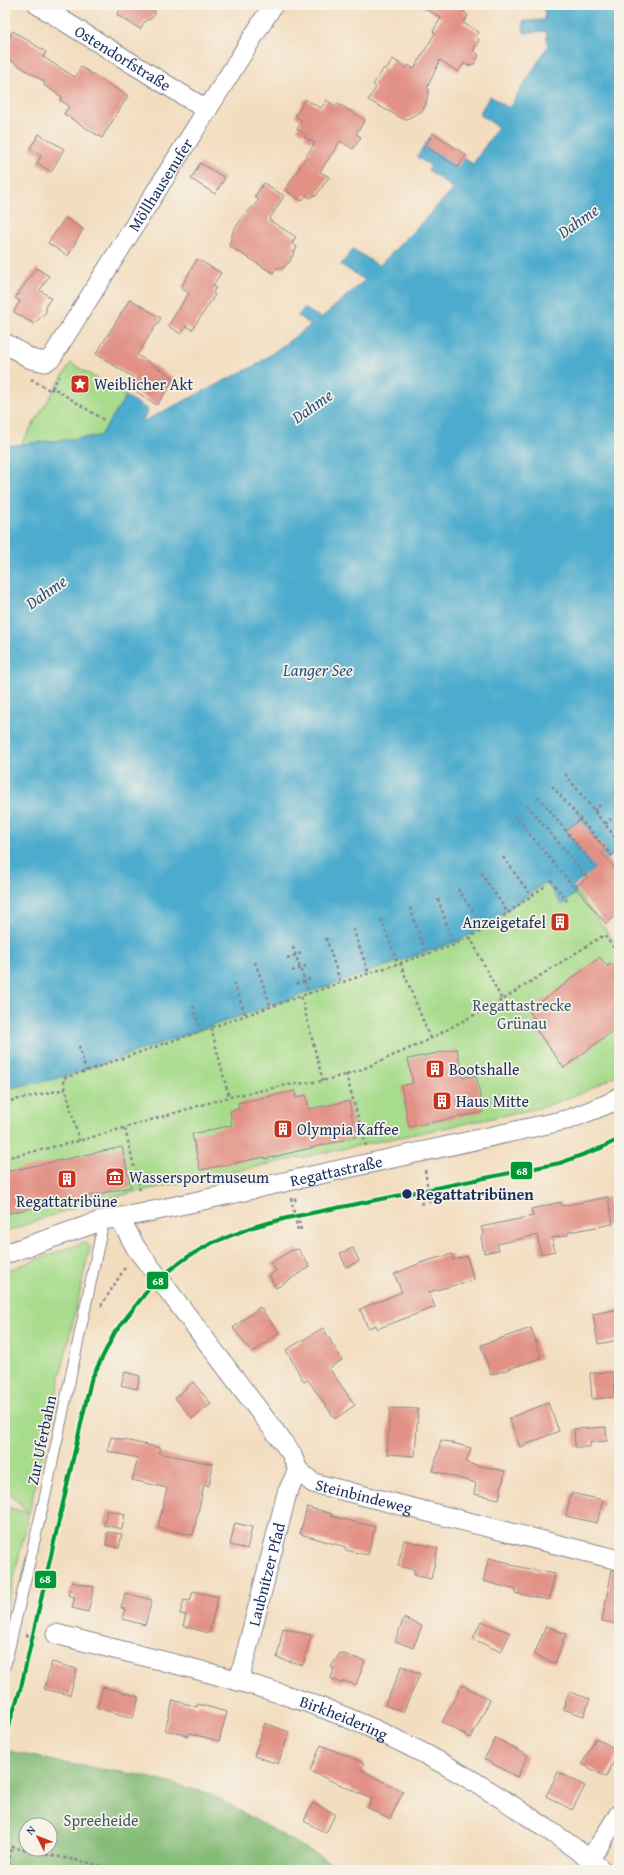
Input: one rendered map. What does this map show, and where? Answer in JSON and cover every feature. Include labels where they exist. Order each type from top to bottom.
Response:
[{"type":"street","name":"Ostendorfstraße","points":[[38,5],[207,110]]},
{"type":"street","name":"Möllhausenufer","points":[[5,343],[31,359],[45,362],[52,357],[273,5]]},
{"type":"street","name":"Regattastraße","points":[[5,1254],[111,1219],[570,1119],[610,1103],[619,1097]]},
{"type":"street","name":"Steinbindeweg","points":[[111,1219],[124,1226],[136,1248],[290,1453],[298,1470],[313,1483],[619,1560]]},
{"type":"street","name":"Laubnitzer Pfad","points":[[239,1681],[287,1493],[298,1470]]},
{"type":"street","name":"Birkheidering","points":[[56,1634],[239,1681],[307,1702],[363,1724],[424,1754],[500,1797],[595,1864]]},
{"type":"street","points":[[595,1864],[619,1814]]},
{"type":"lane","name":"Zur Uferbahn","points":[[5,1666],[111,1219]]},
{"type":"path","points":[[51,391],[52,388],[55,389],[104,420]]},
{"type":"path","points":[[565,774],[619,842]]},
{"type":"path","points":[[552,786],[612,856]]},
{"type":"path","points":[[538,796],[596,868]]},
{"type":"path","points":[[527,805],[586,876]]},
{"type":"path","points":[[594,811],[600,805]]},
{"type":"path","points":[[514,815],[573,886]]},
{"type":"path","points":[[605,824],[611,819]]},
{"type":"path","points":[[503,857],[530,894]]},
{"type":"path","points":[[481,873],[508,913]]},
{"type":"path","points":[[551,880],[567,901]]},
{"type":"path","points":[[79,1142],[63,1078],[454,945],[485,929],[545,886]]},
{"type":"path","points":[[458,889],[485,929]]},
{"type":"path","points":[[438,899],[454,945]]},
{"type":"path","points":[[410,908],[426,954]]},
{"type":"path","points":[[382,919],[430,1038]]},
{"type":"path","points":[[353,929],[369,974]]},
{"type":"path","points":[[5,1158],[79,1142],[229,1097],[287,1085],[323,1080],[358,1071],[430,1038],[502,1000],[604,935],[619,954]]},
{"type":"path","points":[[470,937],[502,1000]]},
{"type":"path","points":[[326,938],[341,984]]},
{"type":"path","points":[[292,947],[309,994]]},
{"type":"path","points":[[287,958],[304,952]]},
{"type":"path","points":[[255,962],[271,1007]]},
{"type":"path","points":[[292,971],[309,965]]},
{"type":"path","points":[[296,984],[313,978]]},
{"type":"path","points":[[234,983],[246,1016]]},
{"type":"path","points":[[301,996],[323,1080]]},
{"type":"path","points":[[193,1006],[201,1031]]},
{"type":"path","points":[[211,1028],[229,1097]]},
{"type":"path","points":[[79,1046],[86,1071]]},
{"type":"path","points":[[346,1074],[369,1162]]},
{"type":"path","points":[[5,1102],[66,1089]]},
{"type":"path","points":[[125,1129],[140,1191]]},
{"type":"path","points":[[422,1151],[430,1203]]},
{"type":"path","points":[[287,1180],[299,1230],[299,1221]]},
{"type":"path","points":[[420,1196],[422,1205]]},
{"type":"path","points":[[99,1309],[136,1248]]},
{"type":"path","points":[[5,1849],[12,1847],[124,1870]]},
{"type":"path","points":[[8,1870],[12,1847]]},
{"type":"green space","points":[[71,363],[126,396],[100,436],[21,444]]},
{"type":"green space","name":"Regattastrecke Grünau","points":[[546,882],[562,904],[577,892],[619,948],[619,1074],[582,1093],[540,1108],[140,1191],[85,1204],[5,1232],[5,1089],[55,1079],[86,1069],[458,941],[484,927]]},
{"type":"green space","points":[[85,1242],[90,1247],[29,1513],[5,1488],[10,1413],[5,1411],[5,1271]]},
{"type":"green space","points":[[5,1507],[29,1513],[5,1617]]},
{"type":"green space","name":"Spreeheide","points":[[5,1750],[63,1763],[140,1775],[210,1794],[344,1870],[5,1870]]},
{"type":"water","name":"Langer See","points":[[544,5],[619,5],[619,855],[615,859],[611,856],[573,886],[577,892],[562,905],[546,882],[484,927],[458,941],[86,1069],[55,1079],[5,1089],[5,446],[100,436],[126,396],[148,410],[142,422],[256,365],[311,325],[298,316],[304,308],[321,318],[365,280],[341,265],[353,249],[379,266],[454,189],[428,170],[431,166],[417,157],[430,137],[473,164],[498,127],[479,114],[490,96],[509,108],[548,46],[546,31],[524,33],[523,21],[545,20]]},
{"type":"building","points":[[123,5],[154,5],[155,14],[152,18],[145,21],[140,29],[117,15]]},
{"type":"building","points":[[420,5],[468,5],[464,12],[468,15],[463,23],[479,32],[476,37],[479,40],[473,51],[479,55],[474,64],[468,66],[464,63],[458,72],[440,60],[427,88],[429,89],[426,104],[422,111],[405,120],[368,100],[376,88],[373,85],[384,68],[387,69],[393,59],[407,68],[408,65],[414,69],[435,33],[433,31],[441,18]]},
{"type":"building","points":[[13,31],[46,52],[43,57],[75,77],[81,67],[128,96],[102,138],[64,114],[69,106],[60,100],[62,97],[44,85],[45,82],[5,57],[5,45]]},
{"type":"building","points":[[305,99],[321,108],[327,100],[335,106],[337,103],[365,120],[356,134],[361,137],[353,149],[340,141],[320,172],[329,177],[316,196],[313,195],[311,198],[306,195],[302,201],[285,190],[315,143],[304,137],[306,135],[297,129],[302,121],[295,116]]},
{"type":"building","points":[[433,133],[466,155],[458,167],[425,146]]},
{"type":"building","points":[[39,134],[64,149],[51,172],[37,163],[41,156],[30,148]]},
{"type":"building","points":[[200,163],[225,178],[215,194],[191,179]]},
{"type":"building","points":[[264,183],[284,196],[269,220],[296,237],[292,243],[297,247],[290,261],[283,268],[277,268],[273,273],[229,246],[233,231],[243,217],[259,200],[254,197]]},
{"type":"building","points":[[65,218],[83,229],[68,256],[48,243]]},
{"type":"building","points":[[197,259],[221,273],[213,285],[216,287],[213,293],[215,295],[192,330],[186,326],[181,334],[168,326],[189,293],[181,288]]},
{"type":"building","points":[[36,268],[49,276],[40,290],[51,298],[46,306],[46,312],[34,324],[14,312],[20,301],[15,298]]},
{"type":"building","points":[[130,299],[161,318],[137,355],[174,378],[157,405],[129,387],[134,378],[96,354]]},
{"type":"building","points":[[579,820],[606,850],[602,853],[619,873],[619,913],[606,924],[575,887],[596,869],[566,831]]},
{"type":"building","points":[[600,957],[607,966],[612,963],[619,973],[619,1026],[564,1068],[532,1024],[536,1021],[529,1011]]},
{"type":"building","name":"Haus Mitte","points":[[457,1049],[463,1078],[476,1075],[483,1112],[409,1127],[401,1086],[413,1083],[408,1059]]},
{"type":"building","name":"Olympia Kaffee","points":[[295,1091],[296,1098],[306,1095],[309,1109],[349,1101],[356,1137],[265,1159],[265,1157],[200,1170],[192,1134],[232,1125],[230,1111],[239,1109],[238,1103]]},
{"type":"building","name":"Regattatribüne","points":[[122,1147],[131,1187],[5,1214],[5,1172]]},
{"type":"building","points":[[608,1197],[613,1224],[568,1232],[568,1235],[552,1238],[555,1251],[541,1254],[537,1235],[497,1244],[499,1250],[484,1253],[481,1237],[484,1235],[481,1227],[533,1216],[531,1209],[561,1202],[562,1206]]},
{"type":"building","points":[[353,1248],[359,1261],[346,1267],[340,1253]]},
{"type":"building","points":[[298,1249],[310,1267],[276,1288],[269,1275],[276,1271],[271,1263],[290,1251]]},
{"type":"building","points":[[452,1254],[453,1260],[467,1256],[474,1280],[429,1292],[435,1307],[377,1329],[376,1325],[368,1328],[360,1309],[402,1292],[394,1274],[423,1262]]},
{"type":"building","points":[[260,1307],[279,1333],[252,1353],[233,1328]]},
{"type":"building","points":[[619,1309],[619,1340],[598,1344],[593,1314]]},
{"type":"building","points":[[323,1328],[342,1360],[329,1368],[355,1405],[335,1419],[308,1380],[304,1382],[286,1350]]},
{"type":"building","points":[[531,1328],[541,1358],[491,1375],[481,1345]]},
{"type":"building","points":[[125,1372],[140,1376],[137,1389],[121,1385]]},
{"type":"building","points":[[614,1372],[615,1397],[592,1399],[590,1373]]},
{"type":"building","points":[[193,1382],[211,1404],[192,1419],[175,1398]]},
{"type":"building","points":[[548,1403],[559,1431],[520,1447],[509,1418]]},
{"type":"building","points":[[390,1408],[418,1409],[415,1456],[387,1454]]},
{"type":"building","points":[[606,1427],[607,1441],[590,1442],[590,1447],[575,1447],[574,1429]]},
{"type":"building","points":[[111,1437],[161,1448],[159,1453],[213,1464],[209,1486],[204,1485],[193,1535],[158,1528],[167,1488],[132,1480],[138,1458],[107,1451]]},
{"type":"building","points":[[441,1440],[471,1448],[466,1463],[505,1471],[499,1499],[474,1494],[476,1483],[433,1471]]},
{"type":"building","points":[[571,1493],[603,1500],[597,1523],[566,1516]]},
{"type":"building","points":[[307,1507],[332,1514],[331,1516],[375,1527],[368,1555],[345,1550],[346,1547],[300,1534]]},
{"type":"building","points":[[107,1510],[125,1514],[122,1529],[104,1525]]},
{"type":"building","points":[[235,1523],[252,1527],[247,1549],[230,1545]]},
{"type":"building","points":[[108,1532],[122,1534],[119,1548],[106,1545]]},
{"type":"building","points":[[404,1540],[438,1548],[431,1579],[414,1575],[415,1570],[398,1566]]},
{"type":"building","points":[[489,1558],[510,1563],[510,1565],[555,1574],[549,1600],[515,1593],[516,1590],[483,1581]]},
{"type":"building","points":[[612,1570],[619,1571],[619,1616],[616,1624],[602,1621]]},
{"type":"building","points":[[72,1582],[94,1587],[88,1612],[72,1608],[75,1597],[68,1595]]},
{"type":"building","points":[[193,1591],[218,1597],[209,1633],[183,1626],[186,1615],[180,1614],[184,1600],[190,1601]]},
{"type":"building","points":[[125,1593],[152,1600],[145,1625],[122,1619],[125,1609],[121,1608]]},
{"type":"building","points":[[404,1618],[422,1626],[413,1648],[395,1641]]},
{"type":"building","points":[[481,1621],[510,1633],[501,1652],[473,1639]]},
{"type":"building","points":[[546,1626],[566,1634],[555,1663],[534,1655]]},
{"type":"building","points":[[283,1628],[311,1635],[303,1665],[277,1658]]},
{"type":"building","points":[[340,1653],[365,1661],[356,1685],[344,1681],[341,1683],[331,1679],[334,1668],[331,1667]]},
{"type":"building","points":[[52,1662],[77,1669],[70,1695],[44,1689]]},
{"type":"building","points":[[402,1666],[420,1674],[403,1712],[385,1705]]},
{"type":"building","points":[[462,1685],[490,1700],[471,1738],[442,1722]]},
{"type":"building","points":[[103,1687],[139,1697],[133,1718],[97,1708]]},
{"type":"building","points":[[569,1692],[590,1699],[584,1716],[563,1709]]},
{"type":"building","points":[[173,1700],[197,1707],[198,1704],[227,1712],[219,1741],[189,1733],[188,1736],[165,1730]]},
{"type":"building","points":[[265,1723],[289,1732],[278,1764],[254,1756]]},
{"type":"building","points":[[496,1738],[528,1756],[517,1777],[484,1759]]},
{"type":"building","points":[[596,1738],[619,1751],[606,1777],[582,1764]]},
{"type":"building","points":[[321,1745],[364,1763],[361,1770],[403,1792],[390,1819],[368,1808],[372,1799],[310,1771]]},
{"type":"building","points":[[558,1772],[585,1786],[572,1810],[546,1796]]},
{"type":"building","points":[[313,1803],[335,1814],[326,1833],[304,1821]]},
{"type":"transit line","name":"68","points":[[5,1737],[21,1687],[91,1380],[115,1332],[148,1290],[167,1272],[189,1256],[212,1243],[253,1227],[287,1218],[560,1163],[601,1148],[619,1139]]},
{"type":"place","name":"Weiblicher Akt","points":[[80,384]]},
{"type":"place","name":"Anzeigetafel","points":[[560,922]]},
{"type":"place","name":"Bootshalle","points":[[435,1069]]},
{"type":"place","name":"Haus Mitte","points":[[442,1101]]},
{"type":"place","name":"Olympia Kaffee","points":[[283,1129]]},
{"type":"place","name":"Wassersportmuseum","points":[[115,1177]]},
{"type":"place","name":"Regattatribüne","points":[[67,1179]]},
{"type":"place","name":"Regattatribünen","points":[[407,1194]]},
{"type":"water label","name":"Dahme","points":[[578,221]]},
{"type":"water label","name":"Dahme","points":[[312,406]]},
{"type":"water label","name":"Dahme","points":[[46,592]]}]
